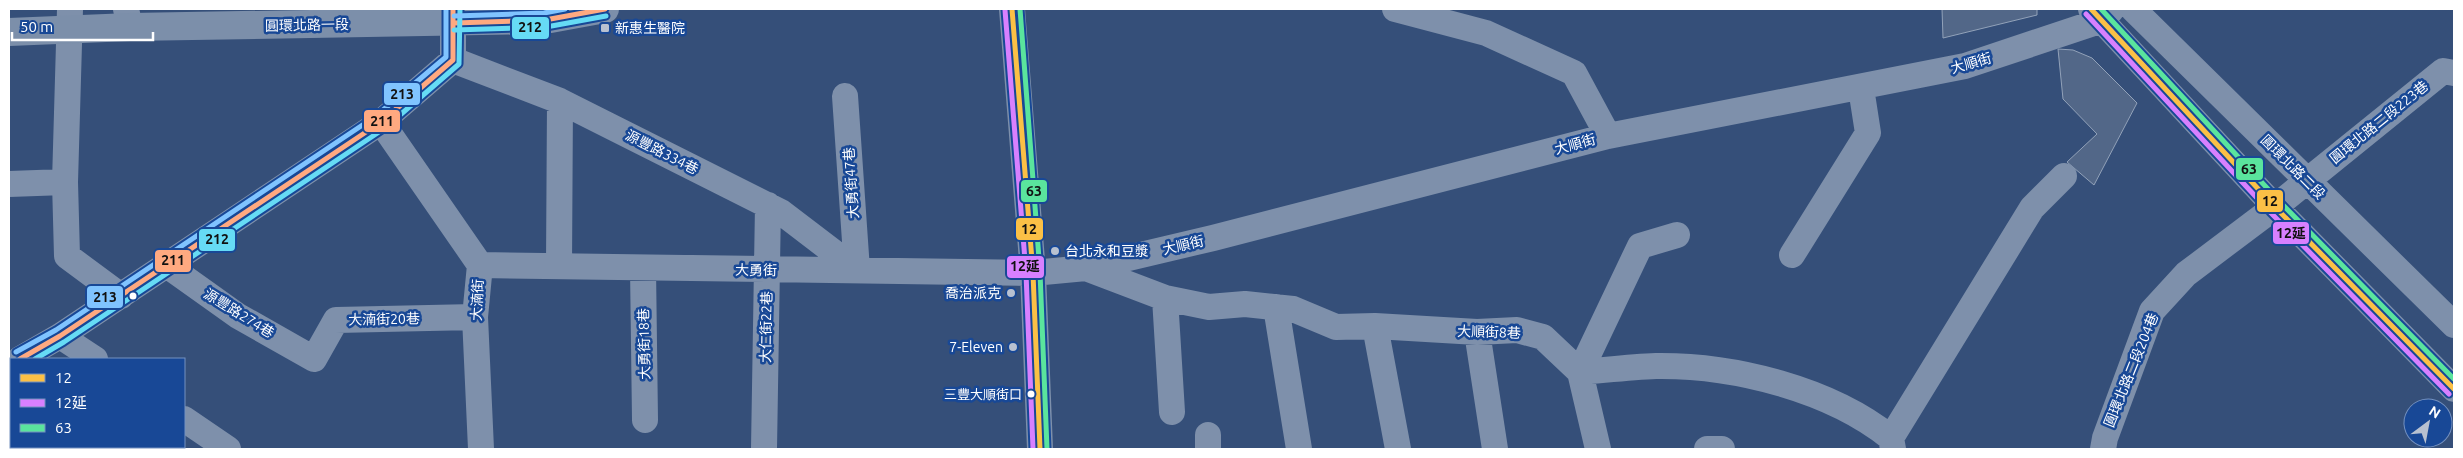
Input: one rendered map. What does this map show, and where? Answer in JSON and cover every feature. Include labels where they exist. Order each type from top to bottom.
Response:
[{"type":"main road","name":"圓環北路一段","points":[[9,32],[70,20],[454,16],[545,20],[605,9]]},
{"type":"street","points":[[1012,9],[1033,272],[1040,449]]},
{"type":"street","points":[[1395,9],[1486,32],[1574,73],[1608,136]]},
{"type":"street","name":"圓環北路二段","points":[[2133,9],[2307,181],[2453,321]]},
{"type":"street","points":[[2102,12],[2275,207],[2454,389]]},
{"type":"street","name":"大順街","points":[[1033,272],[1086,268],[1213,238],[1608,136],[1965,66],[2102,12]]},
{"type":"street","points":[[22,358],[60,336],[121,296],[165,264],[381,122],[453,60],[454,16]]},
{"type":"street","points":[[70,20],[66,182],[67,256],[121,296]]},
{"type":"street","name":"源豐路334巷","points":[[453,60],[560,101],[768,205],[781,212],[857,270]]},
{"type":"street","name":"圓環北路二段223巷","points":[[2307,181],[2443,70],[2454,73]]},
{"type":"street","points":[[1792,256],[1868,133],[1860,88]]},
{"type":"street","name":"大勇街47巷","points":[[846,96],[857,270]]},
{"type":"street","points":[[559,266],[560,101]]},
{"type":"street","name":"大湳街","points":[[381,122],[480,265],[475,317],[481,449]]},
{"type":"street","points":[[1580,372],[1656,366],[1717,369],[1790,386],[1874,424],[1892,444],[2032,208],[2064,176]]},
{"type":"street","name":"圓環北路二段204巷","points":[[2104,449],[2105,438],[2152,311],[2186,274],[2307,181]]},
{"type":"street","points":[[9,184],[66,182]]},
{"type":"street","name":"大仁街22巷","points":[[764,449],[768,205]]},
{"type":"street","points":[[1598,449],[1580,372],[1640,246],[1677,235]]},
{"type":"street","name":"源豐路274巷","points":[[165,264],[238,316],[314,358]]},
{"type":"street","name":"大勇街","points":[[480,265],[1033,272]]},
{"type":"street","name":"大勇街18巷","points":[[643,268],[646,420]]},
{"type":"street","name":"大順街8巷","points":[[1086,268],[1165,298],[1209,307],[1245,304],[1293,310],[1336,327],[1375,326],[1477,332],[1517,330],[1543,337],[1580,372]]},
{"type":"street","points":[[1165,298],[1172,412]]},
{"type":"street","points":[[1276,308],[1299,449]]},
{"type":"street","name":"大湳街20巷","points":[[314,358],[336,320],[475,317]]},
{"type":"street","points":[[1375,326],[1398,449]]},
{"type":"street","points":[[1477,332],[1495,449]]},
{"type":"street","points":[[60,336],[93,358]]},
{"type":"street","points":[[185,420],[228,449]]},
{"type":"street","points":[[1707,449],[1722,449]]},
{"type":"building","points":[[1942,9],[2037,9],[2037,15],[1943,38]]},
{"type":"building","points":[[2058,49],[2073,50],[2092,58],[2137,103],[2094,185],[2067,162],[2097,134],[2063,99]]},
{"type":"transit line","name":"213","points":[[16,352],[56,330],[376,116],[446,57],[446,9]]},
{"type":"transit line","name":"211","points":[[22,358],[60,336],[381,122],[453,60],[453,9]]},
{"type":"transit line","name":"212","points":[[37,358],[64,342],[385,128],[459,64],[460,9]]},
{"type":"transit line","name":"213","points":[[454,16],[544,13],[565,9]]},
{"type":"transit line","name":"211","points":[[454,23],[545,20],[605,9]]},
{"type":"transit line","name":"12","points":[[1012,9],[1033,273],[1040,449]]},
{"type":"transit line","name":"63","points":[[1020,9],[1040,272],[1047,449]]},
{"type":"transit line","name":"12","points":[[2091,9],[2275,207],[2454,389]]},
{"type":"transit line","name":"63","points":[[2101,9],[2280,202],[2454,379]]},
{"type":"transit line","name":"12延","points":[[1005,10],[1026,273],[1033,449]]},
{"type":"transit line","name":"12延","points":[[2086,14],[2270,212],[2449,394]]},
{"type":"transit line","name":"212","points":[[454,30],[546,27],[606,16]]},
{"type":"place","name":"新惠生醫院","points":[[605,28]]},
{"type":"place","name":"台北永和豆漿","points":[[1055,251]]},
{"type":"place","name":"喬治派克","points":[[1011,293]]},
{"type":"place","name":"7-Eleven","points":[[1013,347]]},
{"type":"place","name":"三豐大順街口","points":[[1031,394]]}]
